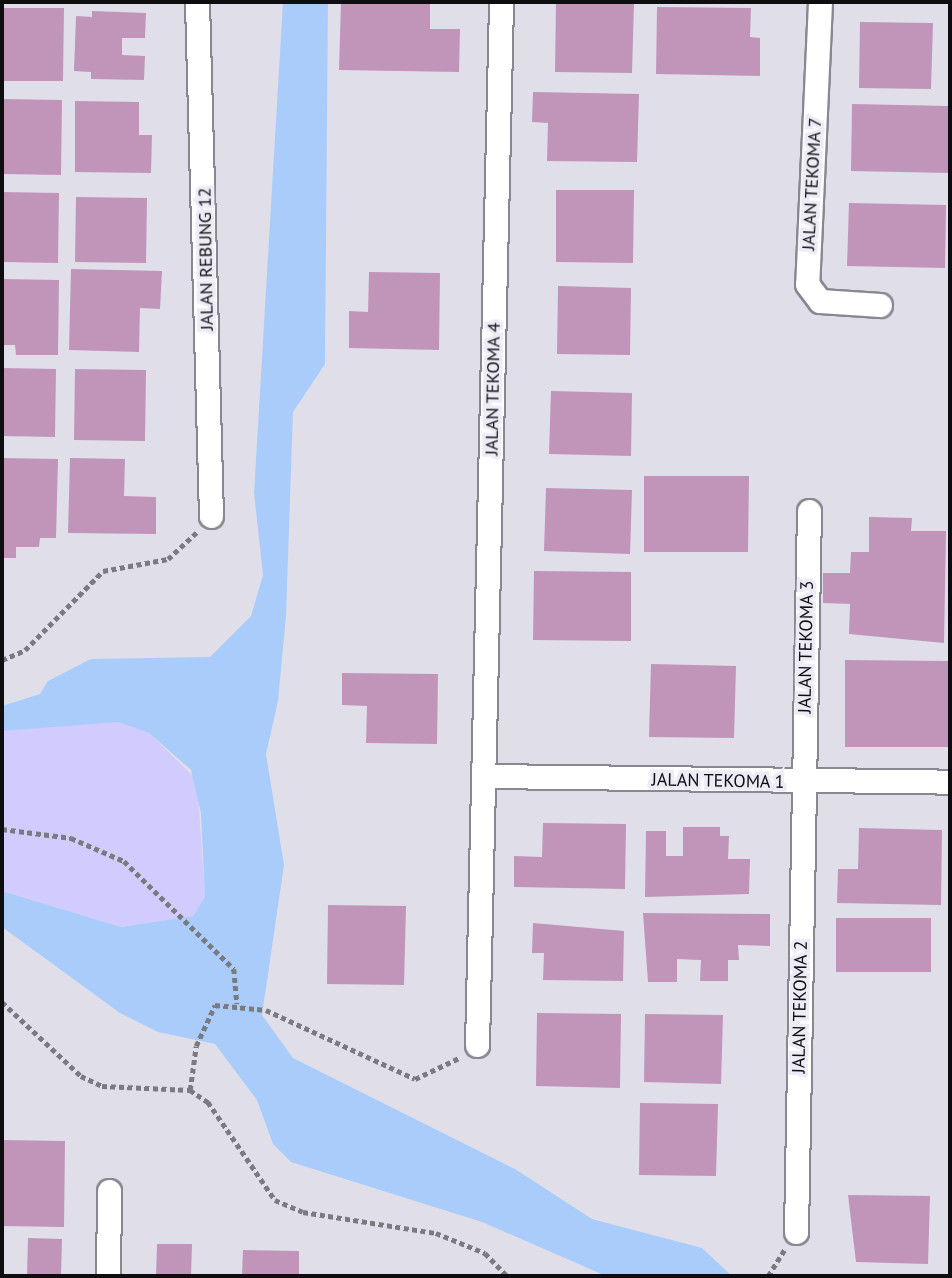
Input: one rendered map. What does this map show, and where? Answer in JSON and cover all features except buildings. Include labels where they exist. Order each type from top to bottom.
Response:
[{"type":"street","name":"JALAN REBUNG 12","points":[[197,2],[211,516]]},
{"type":"street","name":"JALAN TEKOMA 4","points":[[477,1045],[501,2]]},
{"type":"street","name":"JALAN TEKOMA 7","points":[[820,2],[807,284],[820,301],[880,305]]},
{"type":"street","name":"JALAN TEKOMA 3","points":[[804,783],[808,511]]},
{"type":"street","name":"JALAN TEKOMA 1","points":[[485,776],[804,783],[950,782]]},
{"type":"street","name":"JALAN TEKOMA 2","points":[[796,1232],[804,783]]},
{"type":"street","points":[[108,1276],[109,1191]]},
{"type":"path","points":[[2,660],[25,650],[103,571],[168,559],[211,516]]},
{"type":"path","points":[[2,829],[71,838],[124,861],[234,969],[237,1004]]},
{"type":"path","points":[[2,1002],[81,1076],[102,1086],[190,1090],[208,1102],[275,1200],[303,1212],[436,1233],[485,1253],[507,1276]]},
{"type":"path","points":[[190,1090],[194,1058],[208,1012],[237,1004],[266,1010],[415,1079],[477,1045]]},
{"type":"path","points":[[768,1276],[776,1262]]},
{"type":"shaded area","points":[[118,722],[149,733],[197,780],[205,897],[193,916],[121,927],[2,891],[2,731]]},
{"type":"water","points":[[283,2],[328,2],[325,364],[293,412],[286,616],[278,701],[266,754],[284,865],[262,1015],[293,1058],[515,1169],[592,1219],[702,1248],[732,1276],[606,1276],[482,1222],[291,1162],[273,1144],[257,1100],[215,1044],[158,1032],[120,1013],[2,927],[2,891],[121,927],[193,916],[205,897],[201,813],[191,770],[149,733],[118,722],[2,731],[2,706],[40,694],[48,681],[91,659],[210,657],[251,616],[263,575],[254,493]]}]
